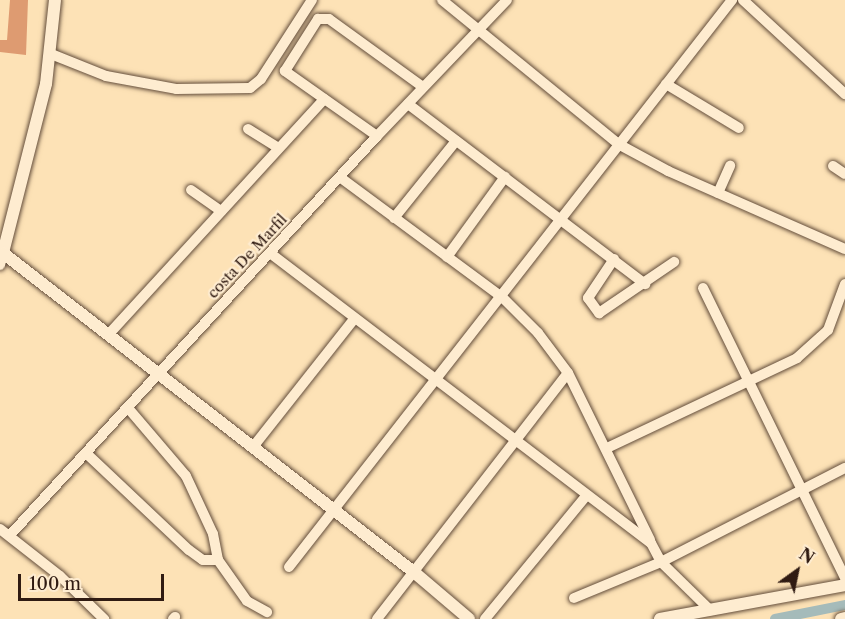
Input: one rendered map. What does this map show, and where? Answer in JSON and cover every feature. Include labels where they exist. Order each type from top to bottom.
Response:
[{"type":"street","points":[[55,0],[51,54],[6,219],[1,259],[159,374],[415,573],[468,619]]},
{"type":"street","points":[[51,54],[106,76],[166,88],[250,88],[261,80],[312,0]]},
{"type":"street","points":[[442,0],[620,145],[718,193],[845,249]]},
{"type":"street","name":"costa De Marfil","points":[[11,534],[341,178],[376,136],[507,0]]},
{"type":"street","points":[[289,567],[563,220],[732,0]]},
{"type":"street","points":[[743,0],[845,94]]},
{"type":"street","points":[[376,136],[288,75],[285,66],[323,17],[423,87]]},
{"type":"street","points":[[666,84],[739,128]]},
{"type":"street","points":[[108,335],[324,99]]},
{"type":"street","points":[[408,104],[645,284]]},
{"type":"street","points":[[248,129],[278,148]]},
{"type":"street","points":[[394,218],[456,141]]},
{"type":"street","points":[[718,193],[730,166]]},
{"type":"street","points":[[833,166],[845,174]]},
{"type":"street","points":[[447,257],[505,177]]},
{"type":"street","points":[[341,178],[521,313],[568,373],[607,448],[661,562],[710,610]]},
{"type":"street","points":[[191,190],[221,211]]},
{"type":"street","points":[[270,253],[516,443],[651,543]]},
{"type":"street","points":[[614,260],[588,298],[595,311],[602,313],[674,262]]},
{"type":"street","points":[[607,448],[797,358],[817,343],[828,330],[845,284]]},
{"type":"street","points":[[702,288],[751,381],[845,578]]},
{"type":"street","points":[[253,447],[355,318]]},
{"type":"street","points":[[377,619],[516,443],[568,373]]},
{"type":"street","points":[[128,408],[186,477],[213,534],[218,560],[247,601],[267,612]]},
{"type":"street","points":[[87,454],[189,550],[203,560],[218,560]]},
{"type":"street","points":[[574,598],[661,562],[845,468]]},
{"type":"street","points":[[485,619],[586,496]]},
{"type":"street","points":[[0,529],[11,534],[104,619]]},
{"type":"street","points":[[660,619],[845,585]]},
{"type":"building","points":[[10,0],[28,0],[26,55],[0,52],[0,40],[7,40]]},
{"type":"waterway","points":[[775,619],[845,605]]}]
